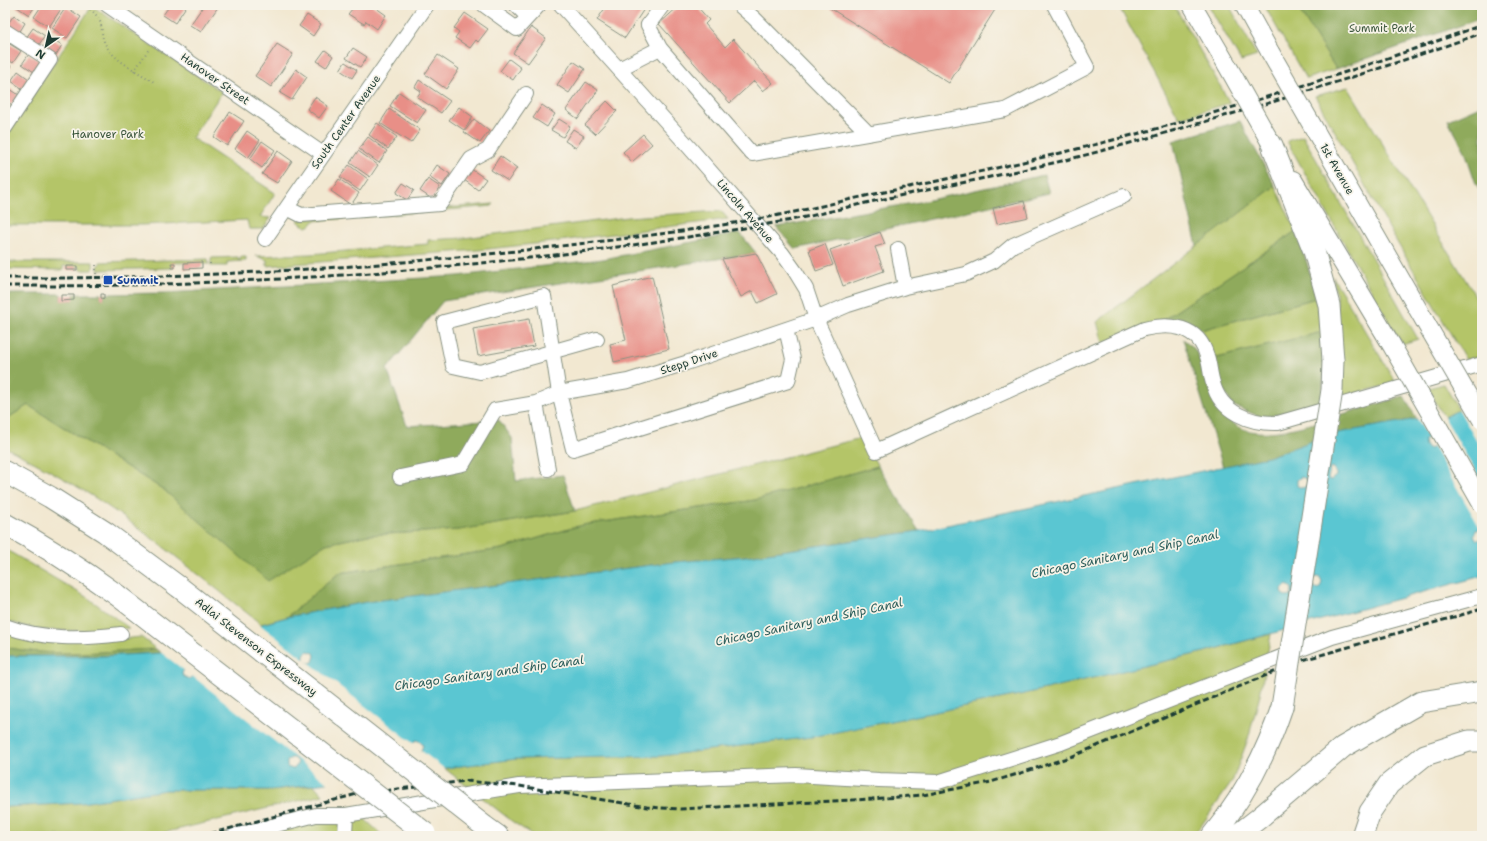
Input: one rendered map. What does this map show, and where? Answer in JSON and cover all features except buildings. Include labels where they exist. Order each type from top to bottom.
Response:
[{"type":"highway","points":[[1212,836],[1224,822],[1263,758],[1282,707],[1332,390],[1333,360],[1329,305],[1314,251],[1272,145]]},
{"type":"highway","points":[[1459,378],[1482,413]]},
{"type":"highway","name":"Adlai Stevenson Expressway","points":[[5,472],[50,496],[105,532],[180,587],[491,831]]},
{"type":"highway","points":[[5,524],[35,540],[81,569],[117,595],[427,834]]},
{"type":"highway","points":[[1236,836],[1343,747],[1421,702],[1482,692]]},
{"type":"highway","points":[[1362,836],[1370,812],[1389,784],[1425,755],[1469,741],[1482,741]]},
{"type":"main road","points":[[1192,5],[1272,145],[1391,344],[1482,504]]},
{"type":"main road","name":"1st Avenue","points":[[1244,5],[1482,420]]},
{"type":"street","name":"Hanover Street","points":[[107,5],[323,154]]},
{"type":"street","points":[[484,5],[517,29],[539,5]]},
{"type":"street","points":[[516,5],[528,17]]},
{"type":"street","points":[[663,5],[648,25],[660,48],[752,154],[1005,110],[1087,66],[1054,5]]},
{"type":"street","points":[[739,5],[754,18],[869,134]]},
{"type":"street","name":"South Center Avenue","points":[[265,239],[424,6]]},
{"type":"street","name":"Lincoln Avenue","points":[[564,6],[782,253],[795,271],[806,289],[816,318],[876,451],[1144,329],[1158,326],[1179,327],[1196,337],[1205,350],[1213,383],[1224,403],[1233,412],[1245,419],[1264,424],[1278,423],[1482,364]]},
{"type":"street","points":[[5,31],[50,60],[5,128]]},
{"type":"street","points":[[619,69],[660,48]]},
{"type":"street","points":[[287,208],[302,215],[440,204],[471,159],[488,150],[526,94]]},
{"type":"street","name":"Stepp Drive","points":[[400,477],[463,464],[495,410],[536,403],[559,394],[628,381],[786,329],[848,305],[905,287],[966,274],[994,261],[1013,245],[1124,196]]},
{"type":"street","points":[[898,249],[905,287]]},
{"type":"street","points":[[597,339],[552,351],[480,372],[453,366],[444,322],[544,296],[552,351],[559,394],[573,449],[788,381],[793,359],[786,329]]},
{"type":"street","points":[[536,403],[548,469]]},
{"type":"street","points":[[232,836],[316,815],[346,815],[519,786],[796,775],[938,782],[1061,743],[1332,638],[1482,596]]},
{"type":"street","points":[[5,626],[15,630],[45,636],[71,638],[121,634]]},
{"type":"street","points":[[345,836],[346,815]]},
{"type":"path","points":[[90,9],[101,21],[104,40],[110,53],[135,71],[154,82]]},
{"type":"path","points":[[135,71],[151,45]]},
{"type":"path","points":[[96,265],[96,275]]},
{"type":"green space","points":[[1118,5],[1174,5],[1230,103],[1179,118]]},
{"type":"green space","points":[[1208,5],[1229,5],[1257,56],[1241,61]]},
{"type":"green space","points":[[1264,5],[1296,5],[1336,69],[1306,79]]},
{"type":"green space","name":"Summit Park","points":[[1296,5],[1482,5],[1482,18],[1336,69]]},
{"type":"green space","name":"Hanover Park","points":[[92,6],[222,92],[192,138],[275,193],[260,217],[271,218],[263,229],[249,229],[247,220],[142,225],[5,225],[5,136]]},
{"type":"green space","points":[[1348,87],[1482,307],[1482,356],[1466,360],[1394,237],[1315,96]]},
{"type":"green space","points":[[1482,105],[1482,195],[1475,181],[1465,151],[1448,120]]},
{"type":"green space","points":[[1240,121],[1275,186],[1197,246],[1173,141]]},
{"type":"green space","points":[[1303,136],[1418,339],[1402,344],[1350,254],[1287,141]]},
{"type":"green space","points":[[1044,175],[1049,193],[795,249],[776,227],[925,201]]},
{"type":"green space","points":[[1275,186],[1296,231],[1163,320],[1103,343],[1097,322]]},
{"type":"green space","points":[[494,204],[492,206],[483,207],[314,221],[307,227],[297,220]]},
{"type":"green space","points":[[721,211],[728,219],[479,250],[267,266],[267,260],[256,256],[310,254],[428,244],[428,240],[464,238],[628,217]]},
{"type":"green space","points":[[1296,231],[1307,263],[1316,298],[1201,330],[1186,322],[1163,320]]},
{"type":"green space","points":[[740,233],[756,253],[443,301],[387,369],[407,426],[499,420],[512,438],[516,481],[563,475],[575,511],[459,530],[368,535],[326,544],[268,581],[164,490],[28,405],[5,420],[5,294],[61,294],[61,300],[73,300],[74,294],[101,294],[101,298],[104,298],[104,294],[166,293],[458,276],[603,259]]},
{"type":"green space","points":[[238,257],[238,260],[240,260],[241,257],[246,257],[246,261],[227,262],[227,266],[211,266],[211,258]]},
{"type":"green space","points":[[208,259],[209,264],[202,264],[201,262],[172,263],[172,268],[98,270],[98,265],[100,265],[100,262]]},
{"type":"green space","points":[[5,262],[93,262],[93,270],[80,270],[79,266],[63,266],[63,270],[5,269]]},
{"type":"green space","points":[[1333,277],[1396,383],[1338,398],[1337,300]]},
{"type":"green space","points":[[1316,298],[1322,332],[1213,359],[1201,330]]},
{"type":"green space","points":[[1322,332],[1325,350],[1322,402],[1263,418],[1232,405],[1222,387],[1213,359]]},
{"type":"green space","points":[[1183,339],[1193,347],[1199,359],[1206,381],[1216,402],[1226,417],[1238,426],[1250,431],[1265,432],[1281,431],[1319,422],[1316,440],[1268,457],[1223,467]]},
{"type":"green space","points":[[1444,384],[1459,410],[1444,417],[1428,388]]},
{"type":"green space","points":[[1404,396],[1417,419],[1332,434],[1336,416]]},
{"type":"green space","points":[[28,405],[164,490],[268,580],[326,544],[368,535],[459,530],[575,511],[861,438],[878,466],[755,500],[582,525],[502,549],[339,573],[287,617],[261,624],[160,544],[97,499],[40,465],[5,447],[5,420]]},
{"type":"green space","points":[[878,466],[919,531],[747,556],[675,562],[367,602],[287,617],[339,573],[502,549],[582,525],[755,500]]},
{"type":"green space","points":[[5,549],[88,598],[129,628],[98,631],[41,630],[5,621]]},
{"type":"green space","points":[[5,630],[111,640],[141,637],[156,649],[80,653],[24,650],[5,647]]},
{"type":"green space","points":[[1271,634],[1260,695],[1248,739],[1232,782],[1201,826],[1191,836],[534,836],[513,822],[444,768],[516,759],[661,756],[812,737],[1024,694],[1204,652]]},
{"type":"green space","points":[[5,647],[61,653],[156,649],[161,653],[103,656],[5,656]]},
{"type":"green space","points":[[314,785],[323,795],[150,836],[5,836],[5,807],[81,803],[166,790],[272,790]]},
{"type":"green space","points":[[352,807],[383,836],[254,836]]},
{"type":"water","name":"Chicago Sanitary and Ship Canal","points":[[1482,399],[1482,529],[1476,530],[1474,535],[1477,540],[1482,539],[1482,576],[1204,652],[1024,694],[812,737],[661,756],[516,759],[272,790],[166,790],[81,803],[5,807],[5,656],[103,656],[161,653],[287,617],[367,602],[675,562],[747,556],[919,531],[1268,457],[1332,434],[1417,419],[1444,417]],"holes":[[[1429,437],[1435,442],[1435,445],[1430,449],[1425,446],[1424,440]],[[1330,468],[1336,473],[1336,476],[1331,480],[1328,479]],[[1301,477],[1307,479],[1308,485],[1303,488],[1297,486],[1297,480]],[[1316,577],[1319,577],[1322,582],[1320,588],[1317,589],[1312,586],[1311,583],[1313,578]],[[1287,585],[1292,588],[1291,596],[1288,597],[1283,595],[1282,589]],[[308,651],[314,653],[315,656],[313,662],[310,663],[304,660],[304,654]],[[185,668],[193,669],[194,675],[189,679],[183,676],[182,673]],[[416,740],[423,745],[421,751],[412,750],[412,744]],[[291,758],[294,758],[298,762],[293,769],[287,767],[287,761]]]},
{"type":"pier","points":[[1482,397],[1482,451],[1458,408]]},
{"type":"pier","points":[[1443,415],[1482,483],[1482,531],[1432,445],[1433,440],[1429,439],[1416,417]]},
{"type":"pier","points":[[258,623],[414,744],[414,748],[417,750],[419,749],[446,770],[330,785],[191,675],[191,671],[188,669],[185,671],[159,651]]},
{"type":"railway","points":[[5,278],[204,275],[402,262],[654,235],[744,221],[798,211],[974,173],[1128,136],[1281,93],[1482,25]]},
{"type":"railway","points":[[5,286],[198,283],[391,271],[487,263],[583,252],[786,221],[1019,171],[1113,148],[1372,71],[1482,33]]},
{"type":"railway","points":[[202,836],[357,794],[466,781],[519,786],[647,807],[680,809],[923,795],[991,782],[1073,756],[1303,660],[1482,609]]},
{"type":"place","name":"Summit","points":[[108,280]]}]
